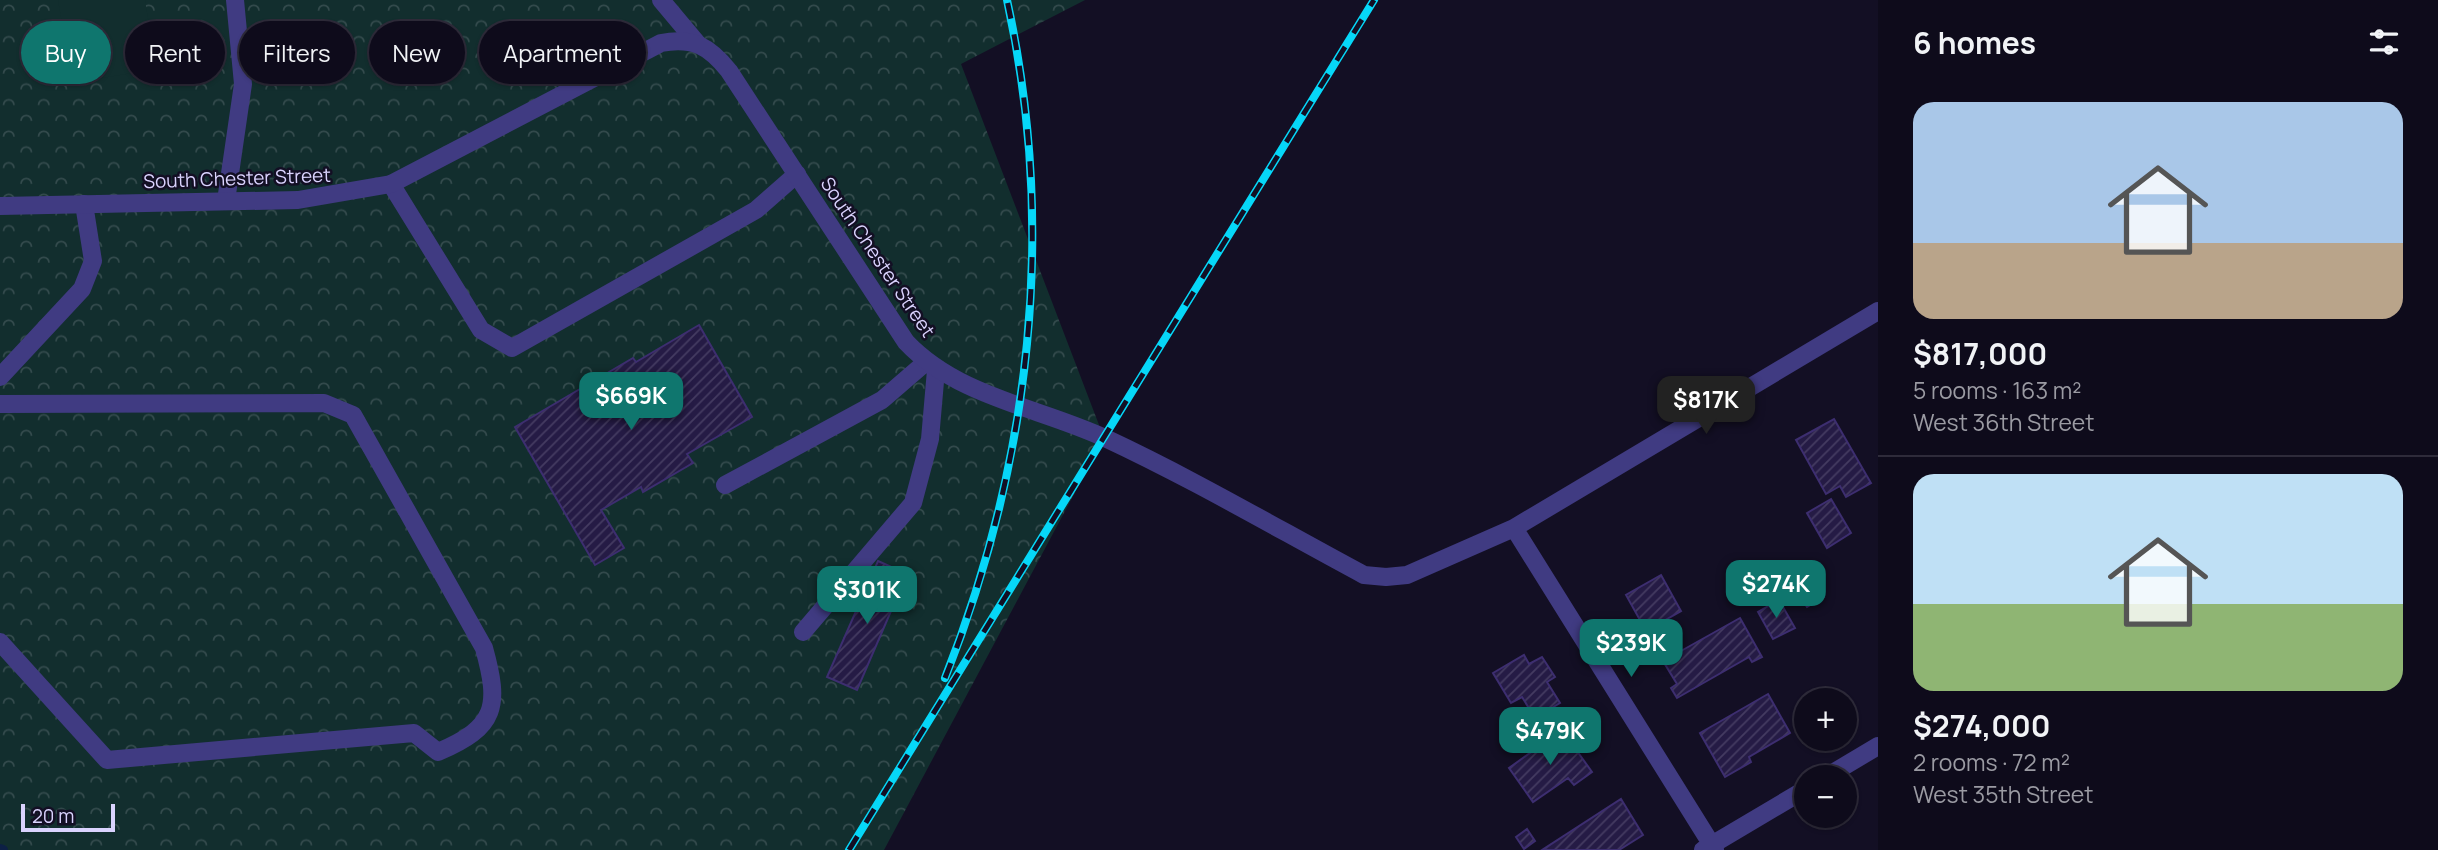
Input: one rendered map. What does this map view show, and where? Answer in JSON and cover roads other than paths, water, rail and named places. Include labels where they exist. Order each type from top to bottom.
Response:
[{"type":"street","points":[[226,201],[243,84],[235,0]]},
{"type":"street","points":[[661,0],[697,43]]},
{"type":"street","name":"South Chester Street","points":[[0,206],[322,198],[391,184],[661,43],[680,40],[697,43],[713,52],[729,71],[906,342],[931,366],[949,378],[1104,438],[1364,575],[1386,578],[1407,575],[1514,528],[1878,311]]},
{"type":"street","points":[[391,184],[481,330],[512,348],[756,210],[797,174]]},
{"type":"street","points":[[0,377],[82,289],[93,261],[84,204]]},
{"type":"street","points":[[725,485],[882,400],[931,366]]},
{"type":"street","points":[[803,632],[913,503],[930,439],[931,366]]},
{"type":"street","points":[[0,404],[324,403],[353,415],[484,648],[493,682],[491,714],[468,739],[438,752],[414,733],[107,760],[0,642]]},
{"type":"street","points":[[1514,528],[1710,848],[1794,796]]},
{"type":"street","points":[[1846,765],[1878,746]]},
{"type":"railway","points":[[945,678],[974,596],[998,513],[1016,428],[1027,344],[1032,258],[1030,172],[1022,86],[1007,0]]},
{"type":"railway","points":[[849,850],[1374,0]]}]
